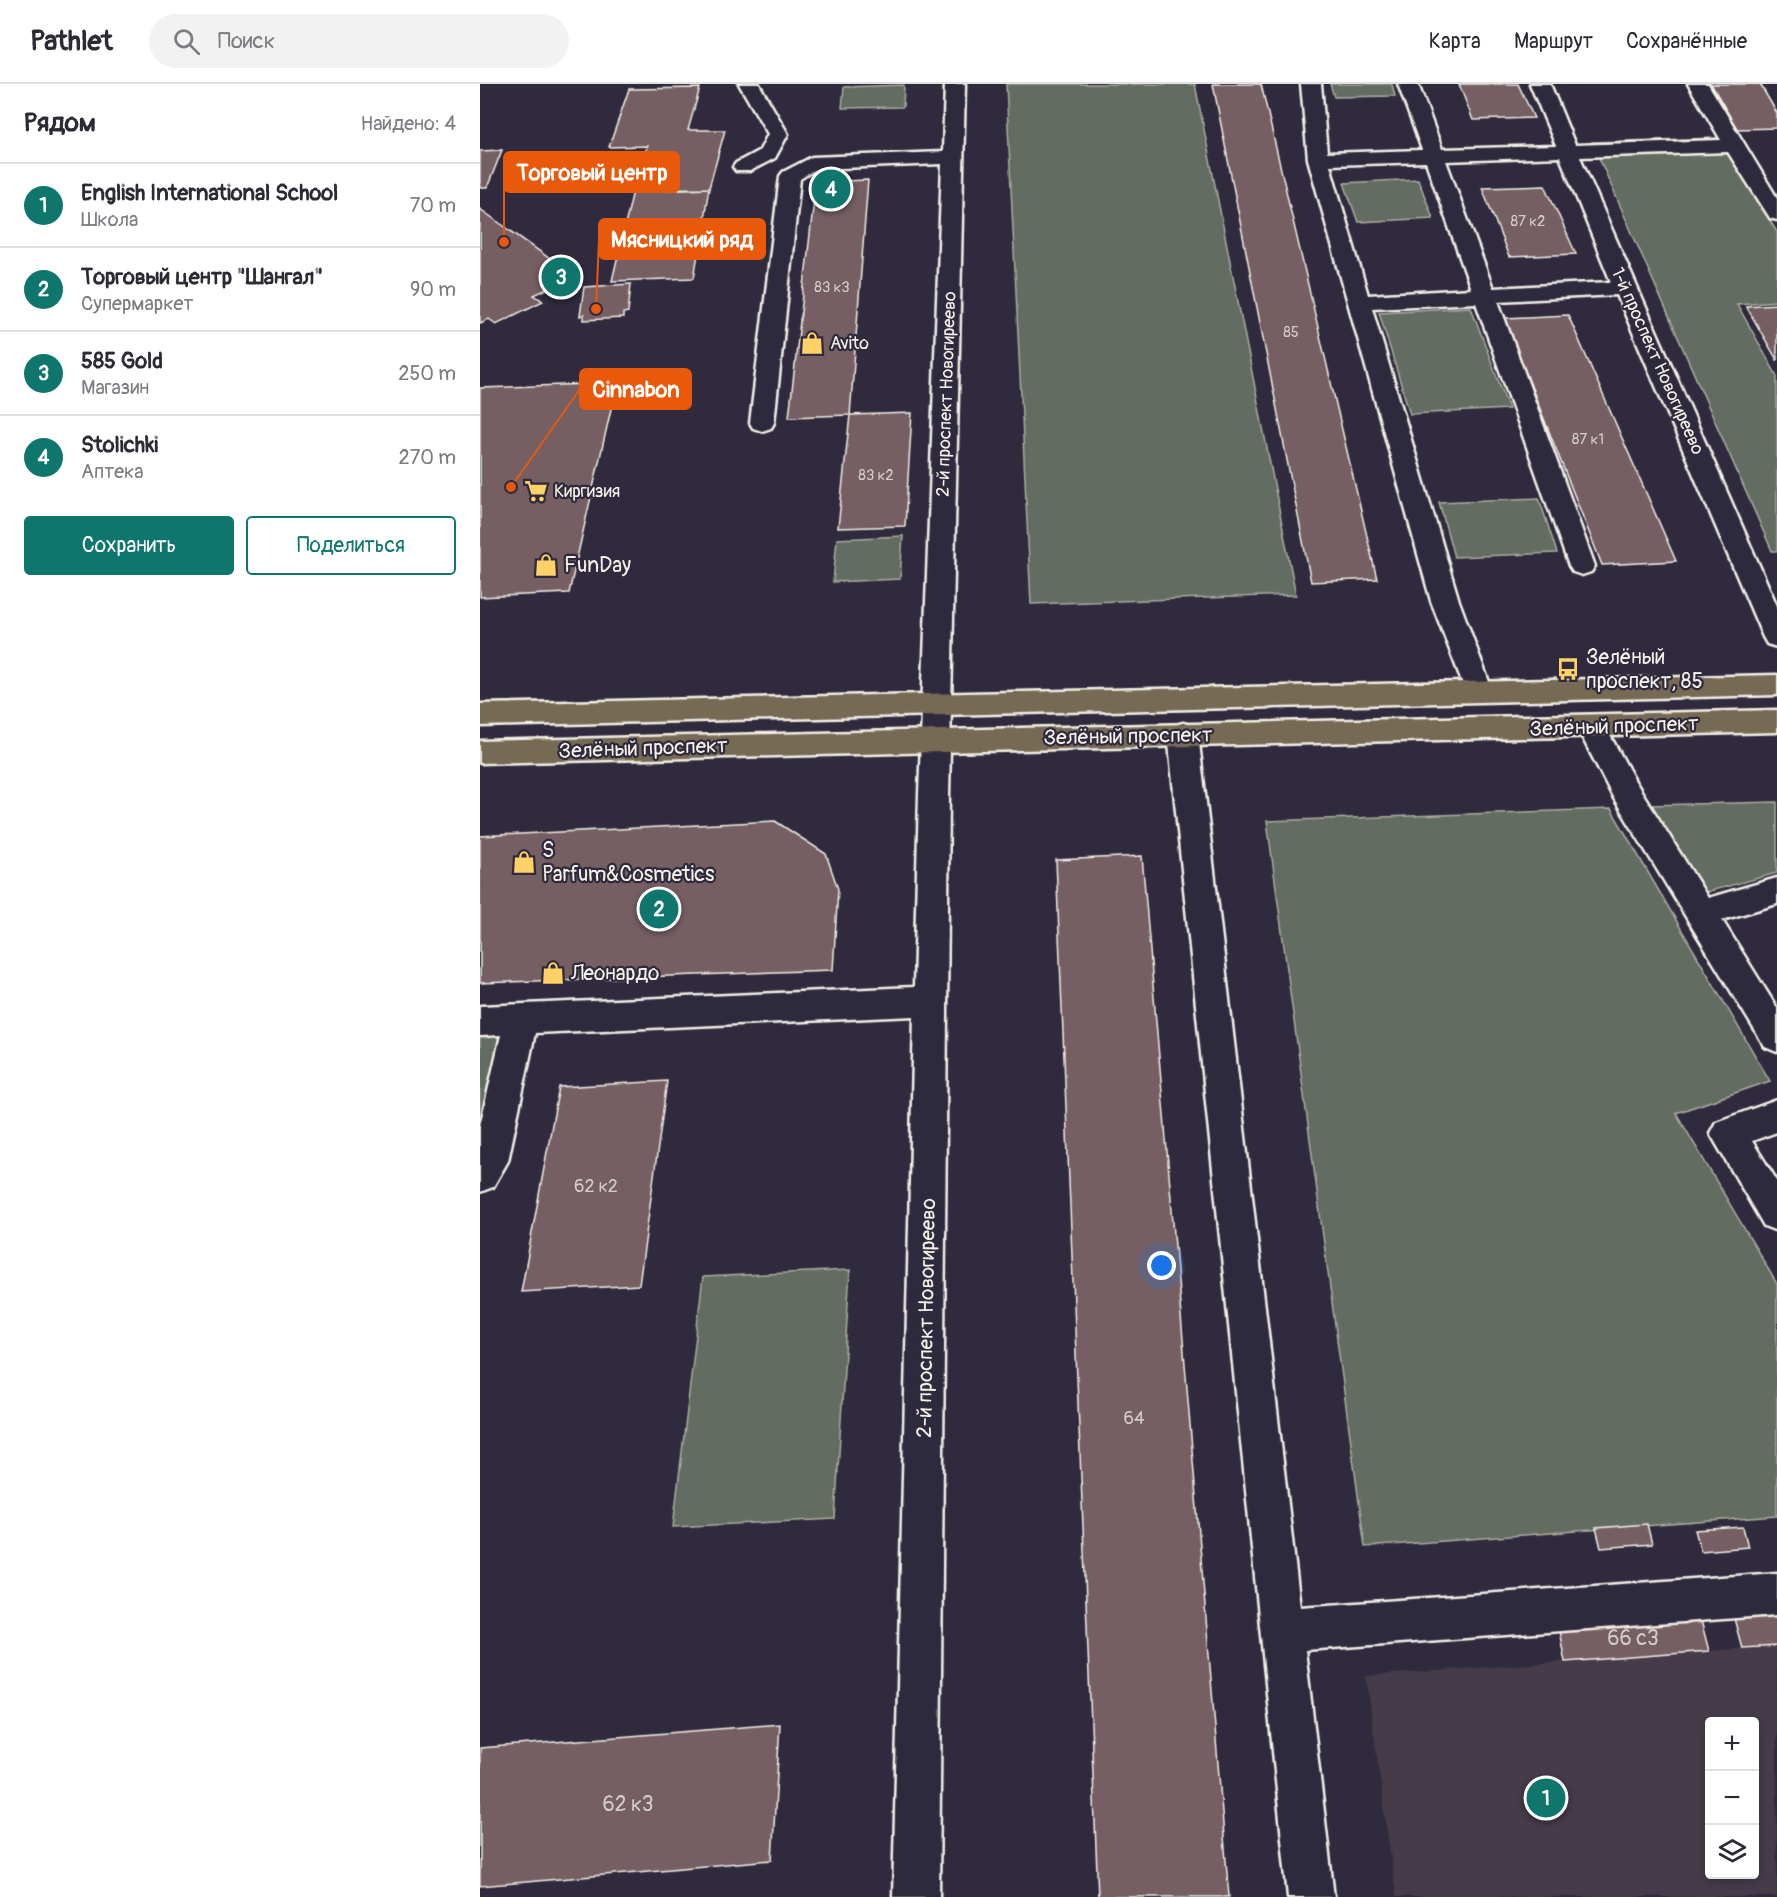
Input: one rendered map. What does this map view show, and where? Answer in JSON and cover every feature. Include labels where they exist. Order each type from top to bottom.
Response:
[{"type":"main road","name":"Зелёный проспект","points":[[480,752],[1478,690],[1777,685]]},
{"type":"main road","name":"Зелёный проспект","points":[[480,715],[937,722],[1183,734],[1590,727],[1777,721]]},
{"type":"street","points":[[743,167],[768,154],[778,134],[749,84]]},
{"type":"street","name":"2-й проспект Новогиреево","points":[[916,1897],[937,722],[955,84]]},
{"type":"street","points":[[1311,84],[1318,159],[1445,601],[1478,690]]},
{"type":"street","points":[[1408,84],[1582,566]]},
{"type":"street","name":"1-й проспект Новогиреево","points":[[1540,84],[1625,288],[1777,637]]},
{"type":"street","points":[[1698,84],[1777,214]]},
{"type":"street","points":[[1318,159],[1734,146]]},
{"type":"street","points":[[762,423],[790,176],[812,163],[953,158]]},
{"type":"street","points":[[1358,302],[1625,288]]},
{"type":"street","points":[[1590,727],[1624,789],[1777,1037]]},
{"type":"street","points":[[1183,734],[1311,1897]]},
{"type":"street","points":[[1701,913],[1777,891]]},
{"type":"street","points":[[480,1021],[931,1001]]},
{"type":"street","points":[[480,1175],[490,1161],[521,1019]]},
{"type":"street","points":[[1777,1116],[1728,1133],[1777,1214]]},
{"type":"street","points":[[1282,1630],[1777,1594]]},
{"type":"shaded area","points":[[1777,1646],[1777,1897],[1396,1897],[1366,1676]]},
{"type":"green space","points":[[1006,84],[1195,84],[1296,595],[1031,604]]},
{"type":"green space","points":[[1330,84],[1392,84],[1395,96],[1334,97]]},
{"type":"green space","points":[[904,85],[903,107],[842,108],[844,87]]},
{"type":"green space","points":[[1718,138],[1777,232],[1777,301],[1737,304],[1777,376],[1777,551],[1772,551],[1592,142]]},
{"type":"green space","points":[[1418,179],[1433,218],[1358,222],[1344,183]]},
{"type":"green space","points":[[1471,307],[1509,409],[1410,414],[1379,312]]},
{"type":"green space","points":[[1539,498],[1557,553],[1454,557],[1439,502]]},
{"type":"green space","points":[[903,536],[900,579],[833,582],[837,539]]},
{"type":"green space","points":[[1777,802],[1777,873],[1703,893],[1649,805]]},
{"type":"green space","points":[[1611,809],[1770,1081],[1676,1113],[1777,1284],[1777,1516],[1365,1547],[1267,821]]},
{"type":"green space","points":[[510,1026],[480,1143],[480,1028]]},
{"type":"green space","points":[[850,1270],[835,1519],[673,1527],[703,1277]]},
{"type":"building","points":[[1213,84],[1261,84],[1377,579],[1311,582]]},
{"type":"building","points":[[1459,84],[1518,84],[1534,118],[1473,120]]},
{"type":"building","points":[[1711,84],[1760,84],[1777,113],[1777,128],[1737,129]]},
{"type":"building","points":[[700,88],[688,130],[725,130],[709,188],[633,189],[647,146],[609,147],[629,89]]},
{"type":"building","points":[[502,150],[487,188],[480,188],[480,151]]},
{"type":"building","points":[[868,180],[850,415],[789,417],[816,182]]},
{"type":"building","points":[[1545,185],[1576,254],[1509,257],[1482,187]]},
{"type":"building","points":[[709,188],[694,278],[612,281],[633,191]]},
{"type":"building","points":[[480,209],[574,276],[534,295],[543,301],[496,324],[489,319],[480,323]]},
{"type":"building","points":[[631,284],[628,312],[623,313],[623,318],[584,320],[584,315],[580,316],[584,287]]},
{"type":"building","points":[[1777,304],[1777,360],[1746,306]]},
{"type":"building","points":[[1568,315],[1676,561],[1602,565],[1504,318]]},
{"type":"building","name":"Киргизия","points":[[617,383],[569,593],[480,597],[480,388]]},
{"type":"building","points":[[912,413],[905,526],[838,528],[850,415]]},
{"type":"building","points":[[775,821],[826,854],[838,889],[833,970],[480,983],[480,836]]},
{"type":"building","points":[[1142,856],[1229,1897],[1098,1897],[1056,860]]},
{"type":"building","points":[[667,1081],[639,1285],[521,1292],[559,1087]]},
{"type":"building","points":[[1647,1524],[1652,1544],[1601,1548],[1596,1528]]},
{"type":"building","points":[[1743,1527],[1748,1547],[1701,1551],[1695,1530]]},
{"type":"building","points":[[1777,1608],[1777,1646],[1742,1648],[1732,1611]]},
{"type":"building","points":[[1699,1613],[1709,1651],[1565,1662],[1558,1625]]},
{"type":"building","points":[[780,1724],[772,1860],[480,1886],[480,1748]]},
{"type":"place","name":"Stolichki","points":[[831,189]]},
{"type":"place","name":"Торговый центр","points":[[504,242]]},
{"type":"place","name":"585 Gold","points":[[561,277]]},
{"type":"place","name":"Мясницкий ряд","points":[[596,309]]},
{"type":"place","name":"Avito","points":[[812,343]]},
{"type":"place","name":"Cinnabon","points":[[511,487]]},
{"type":"place","name":"Киргизия","points":[[536,491]]},
{"type":"place","name":"FunDay","points":[[546,565]]},
{"type":"place","name":"Зелёный проспект, 85","points":[[1568,669]]},
{"type":"place","name":"S Parfum&Cosmetics","points":[[524,862]]},
{"type":"place","name":"Торговый центр \"Шангал\"","points":[[659,909]]},
{"type":"place","name":"Леонардо","points":[[553,973]]},
{"type":"place","name":"English International School","points":[[1546,1798]]}]
